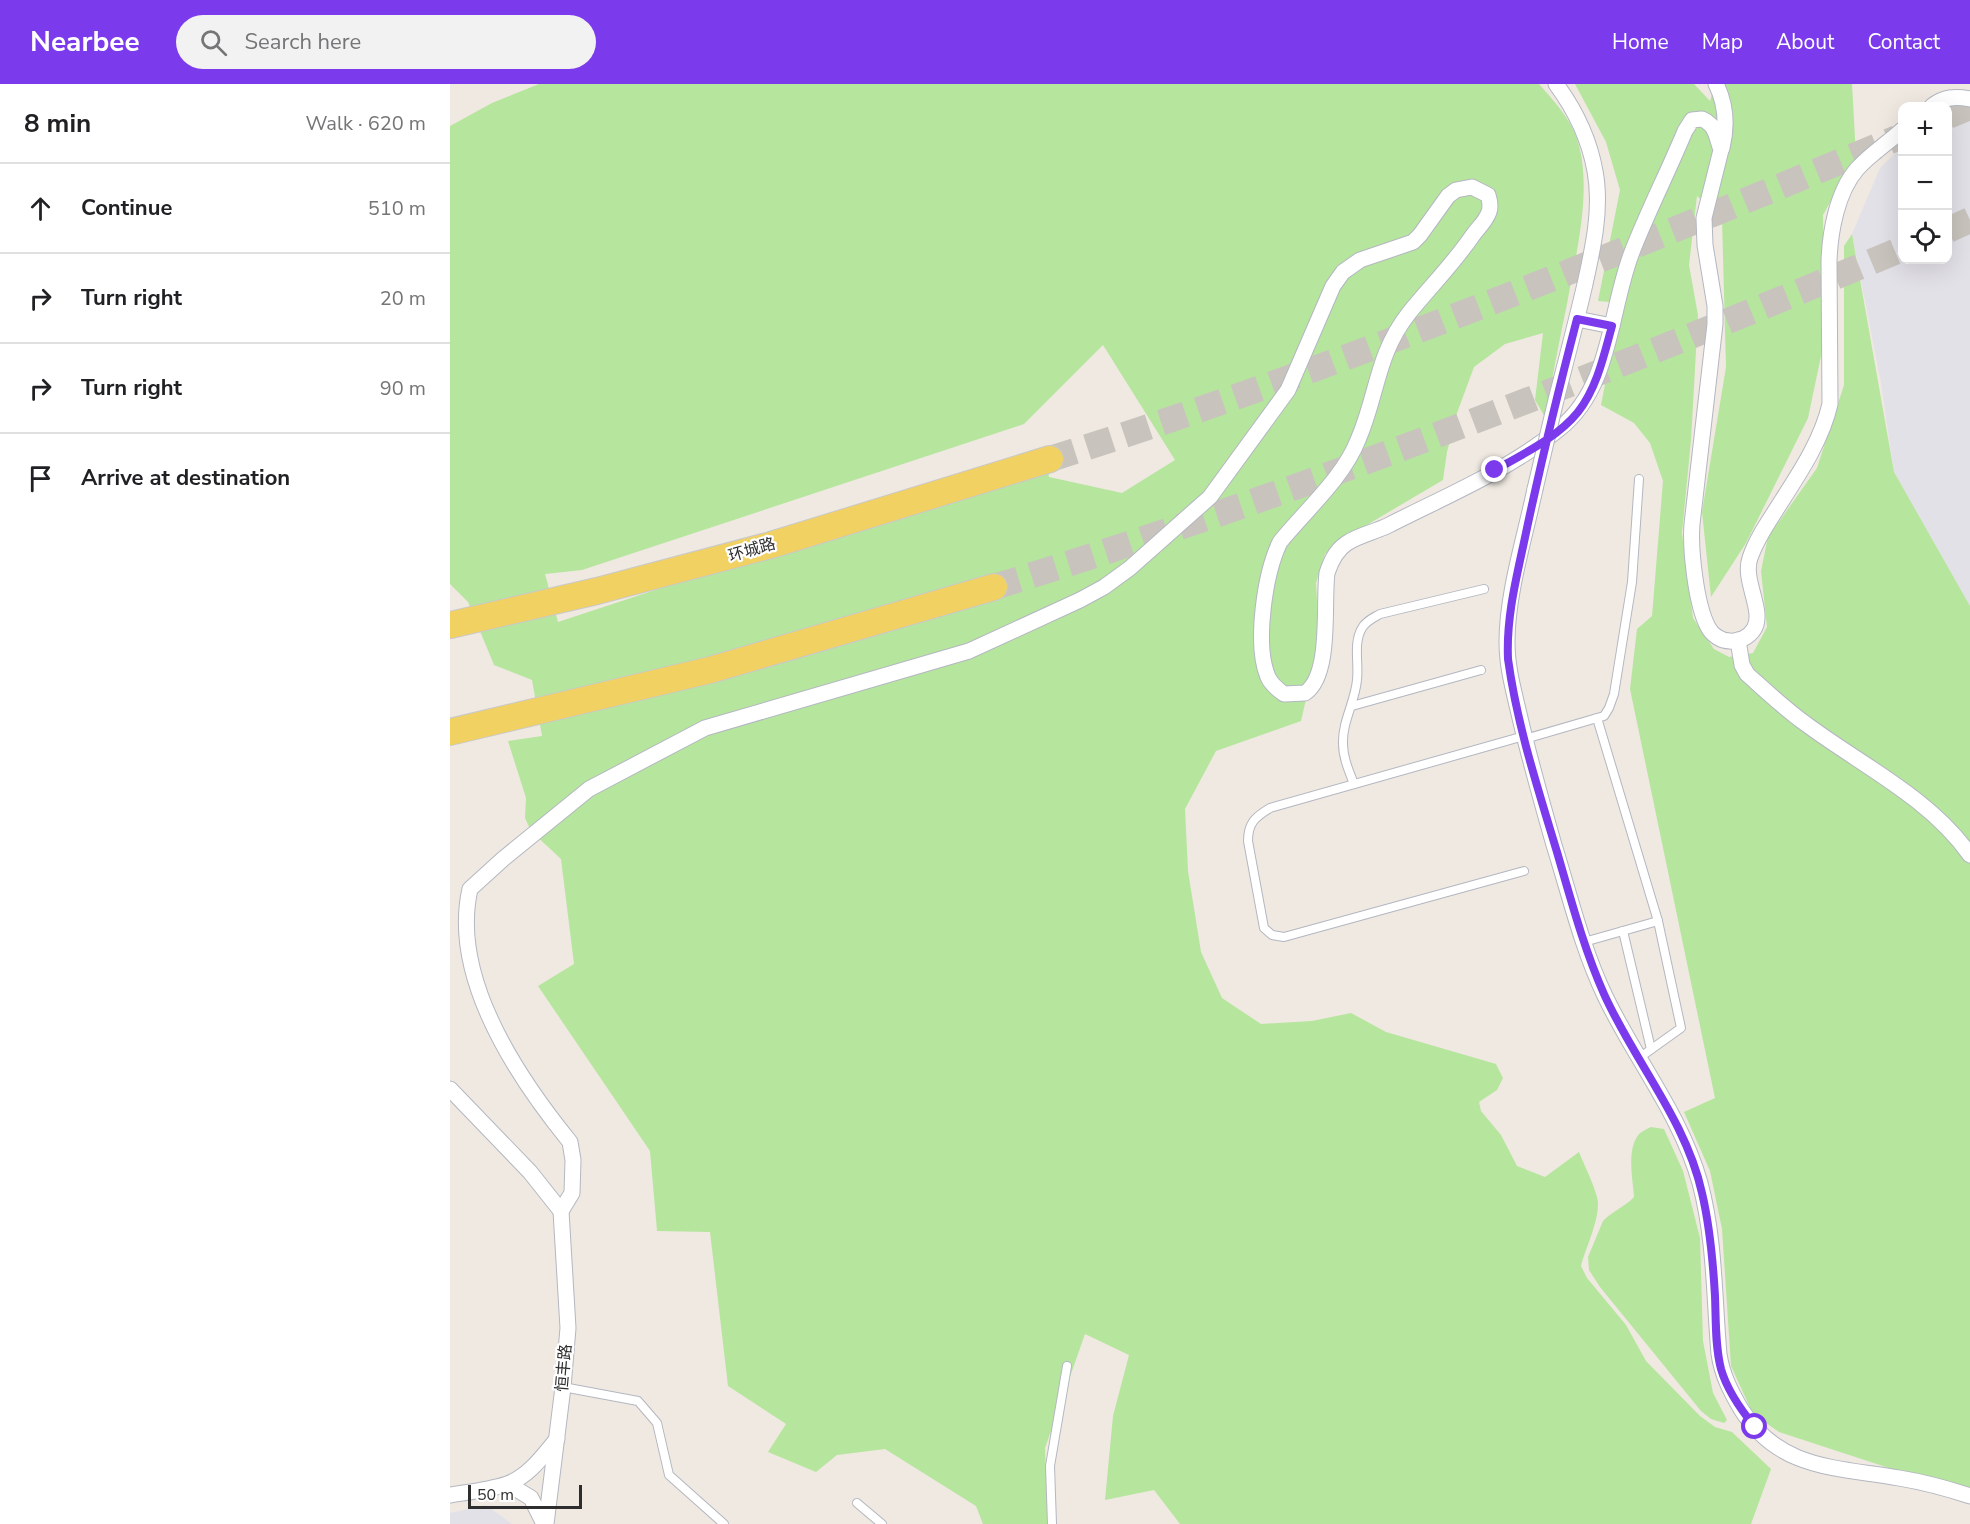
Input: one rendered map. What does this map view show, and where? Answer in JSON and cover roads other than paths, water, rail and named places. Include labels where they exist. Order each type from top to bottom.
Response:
[{"type":"main road","name":"环城路","points":[[450,625],[672,572],[771,545],[1050,459]]},
{"type":"main road","points":[[450,732],[710,670],[994,587]]},
{"type":"street","points":[[1556,84],[1576,112],[1583,128],[1596,172],[1598,198],[1594,245],[1535,489],[1511,601],[1507,641],[1510,676],[1539,794],[1584,942],[1604,995],[1645,1054],[1700,1182],[1712,1253],[1721,1369],[1744,1414],[1773,1446],[1806,1462],[1823,1467],[1933,1484],[1970,1496]]},
{"type":"street","points":[[1716,84],[1722,103],[1726,133],[1704,227],[1715,324],[1702,424],[1691,542],[1695,575],[1708,628],[1721,639],[1738,640],[1750,633],[1757,622],[1748,573],[1749,560],[1764,528],[1809,456],[1830,404],[1828,261],[1841,199],[1849,180],[1859,167],[1898,133]]},
{"type":"street","points":[[1939,102],[1953,97],[1970,99]]},
{"type":"street","points":[[452,934],[459,910],[470,889],[589,789],[715,724],[937,662],[980,647],[1080,600],[1131,568],[1210,497],[1284,397],[1340,275],[1360,260],[1413,242],[1448,196],[1456,190],[1472,187],[1484,191],[1489,199],[1488,215],[1391,340],[1379,367],[1369,411],[1351,456],[1280,542],[1275,552],[1266,586],[1262,641],[1268,676],[1277,689],[1284,694],[1299,695],[1310,690],[1316,680],[1323,650],[1327,573],[1334,555],[1349,542],[1380,529],[1526,453],[1570,421],[1582,406],[1594,384],[1631,254],[1689,123],[1692,120],[1702,119],[1712,126],[1721,150]]},
{"type":"street","points":[[1577,319],[1612,326]]},
{"type":"street","points":[[1738,640],[1742,665],[1747,674],[1804,723],[1908,793],[1952,834],[1970,855]]},
{"type":"street","points":[[450,1089],[530,1172],[561,1211],[572,1193],[573,1160],[570,1142],[483,1034],[470,1008]]},
{"type":"street","name":"恒丰路","points":[[545,1524],[563,1387],[568,1328],[561,1211]]},
{"type":"street","points":[[450,1495],[508,1484],[535,1466],[556,1439]]},
{"type":"street","points":[[508,1484],[531,1498],[545,1524]]},
{"type":"lane","points":[[1524,871],[1284,937],[1268,933],[1262,920],[1248,830],[1258,815],[1269,808],[1604,716],[1614,694],[1632,582],[1639,479]]},
{"type":"lane","points":[[1354,784],[1344,756],[1343,729],[1352,706],[1358,678],[1359,635],[1366,623],[1380,614],[1484,589]]},
{"type":"lane","points":[[1352,706],[1481,670]]},
{"type":"lane","points":[[1597,718],[1658,921],[1681,1028],[1645,1054],[1623,931]]},
{"type":"lane","points":[[1584,942],[1658,921]]},
{"type":"lane","points":[[1052,1524],[1050,1466],[1067,1366]]},
{"type":"lane","points":[[563,1387],[638,1401],[657,1424],[669,1475],[724,1524]]},
{"type":"lane","points":[[857,1503],[882,1524]]},
{"type":"tunnel","points":[[1952,114],[1970,107]]},
{"type":"tunnel","points":[[1050,459],[1265,387],[1477,308],[1897,138]]},
{"type":"tunnel","points":[[1952,228],[1970,220]]},
{"type":"tunnel","points":[[994,587],[1224,512],[1452,429],[1678,341],[1898,251]]}]
